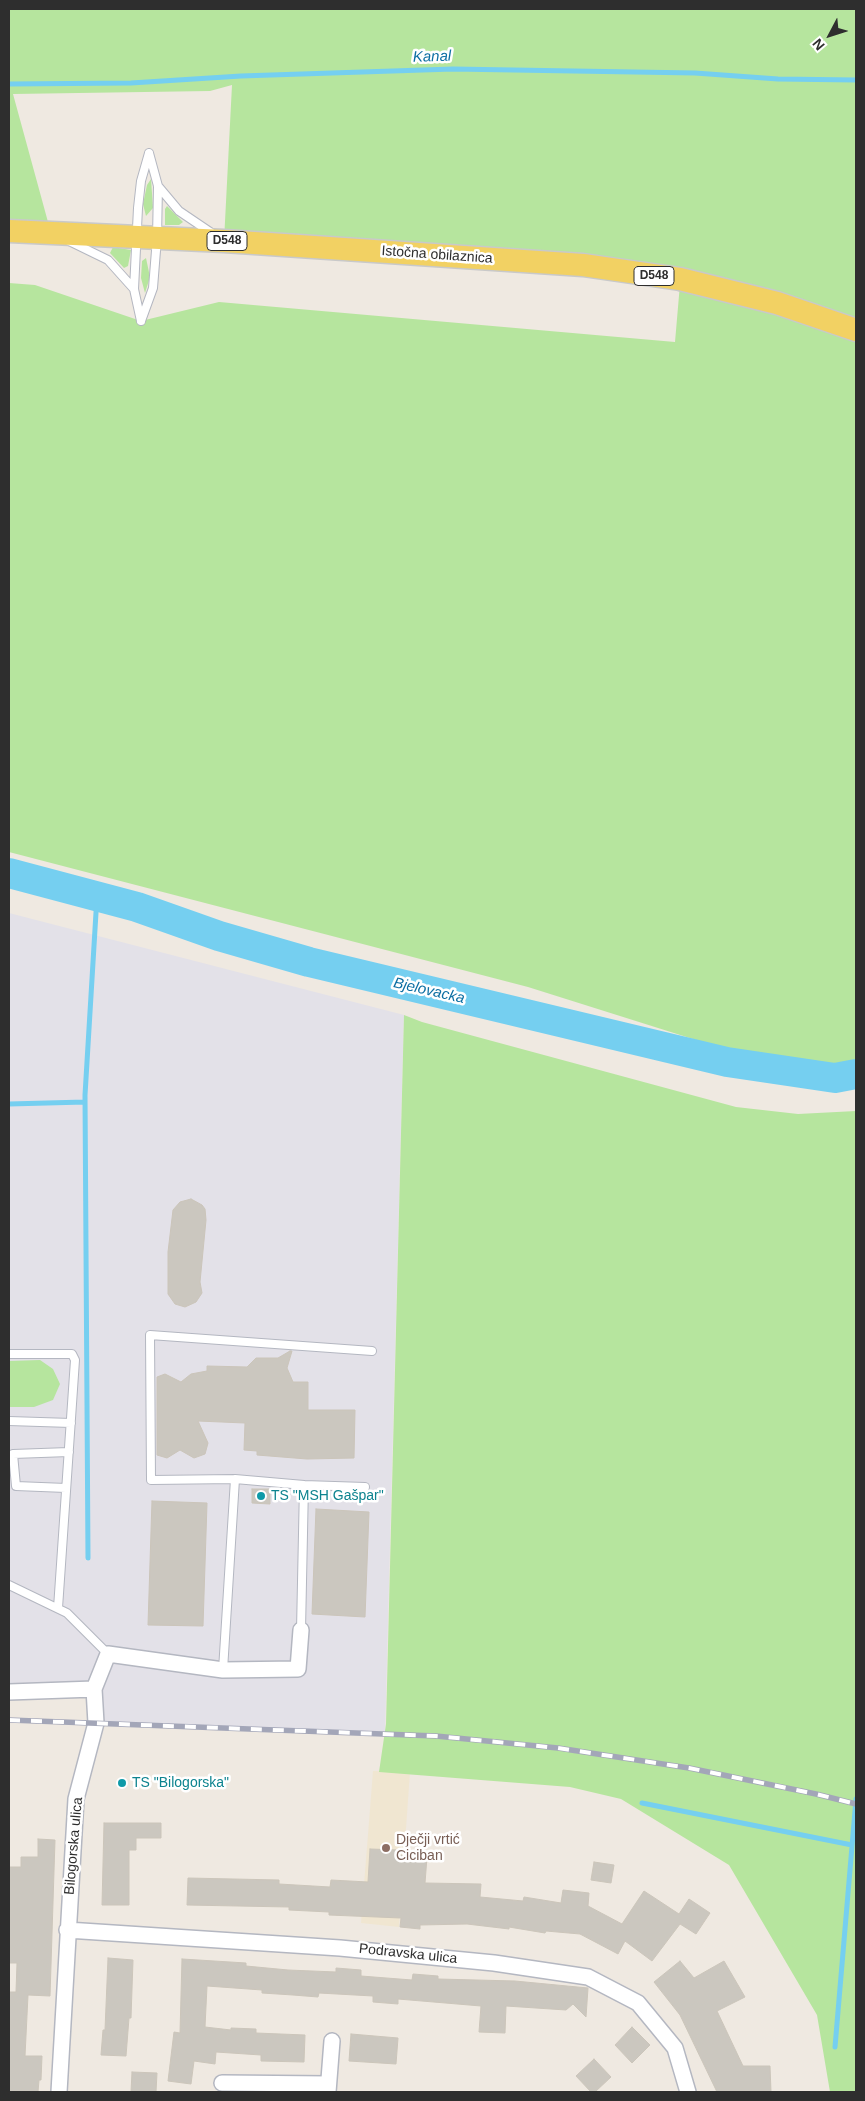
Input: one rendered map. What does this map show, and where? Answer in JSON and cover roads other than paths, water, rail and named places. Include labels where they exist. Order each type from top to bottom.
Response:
[{"type":"main road","name":"Istočna obilaznica","points":[[9,231],[224,240],[583,265],[680,279],[777,303],[856,330]]},
{"type":"street","points":[[108,1654],[223,1670],[298,1669],[301,1630]]},
{"type":"street","name":"Bilogorska ulica","points":[[59,2092],[76,1799],[96,1723],[94,1689],[108,1654]]},
{"type":"street","points":[[9,1692],[94,1689]]},
{"type":"street","name":"Podravska ulica","points":[[67,1930],[340,1948],[494,1963],[588,1976],[638,2004],[676,2048],[688,2092]]},
{"type":"street","points":[[222,2082],[328,2088],[332,2041]]},
{"type":"lane","points":[[158,186],[147,238],[134,289],[141,321],[153,288],[147,238],[141,181],[148,153],[158,186],[179,211],[224,240]]},
{"type":"lane","points":[[51,233],[108,260],[134,289]]},
{"type":"lane","points":[[365,1487],[304,1486],[235,1479],[151,1480],[150,1335],[372,1351]]},
{"type":"lane","points":[[9,1354],[72,1354],[75,1360],[58,1608]]},
{"type":"lane","points":[[9,1420],[71,1423]]},
{"type":"lane","points":[[66,1488],[16,1486],[13,1454],[69,1452]]},
{"type":"lane","points":[[223,1670],[235,1479]]},
{"type":"lane","points":[[301,1630],[304,1486]]},
{"type":"lane","points":[[9,1585],[67,1613],[108,1654]]},
{"type":"waterway","name":"Kanal","points":[[9,84],[131,83],[241,76],[453,69],[695,73],[778,79],[856,80]]},
{"type":"waterway","name":"Bjelovacka","points":[[9,873],[137,907],[219,936],[309,962],[727,1062],[835,1078],[856,1074]]},
{"type":"waterway","points":[[88,1558],[85,1095],[97,896]]},
{"type":"waterway","points":[[9,1104],[85,1102]]},
{"type":"waterway","points":[[835,2047],[856,1799]]},
{"type":"waterway","points":[[642,1803],[852,1845]]},
{"type":"railway","points":[[9,1720],[436,1736],[558,1748],[689,1768],[856,1804]]},
{"type":"place","name":"TS \"MSH Gašpar\"","points":[[261,1496]]},
{"type":"place","name":"TS \"Bilogorska\"","points":[[122,1783]]},
{"type":"place","name":"Dječji vrtić Ciciban","points":[[386,1848]]}]
